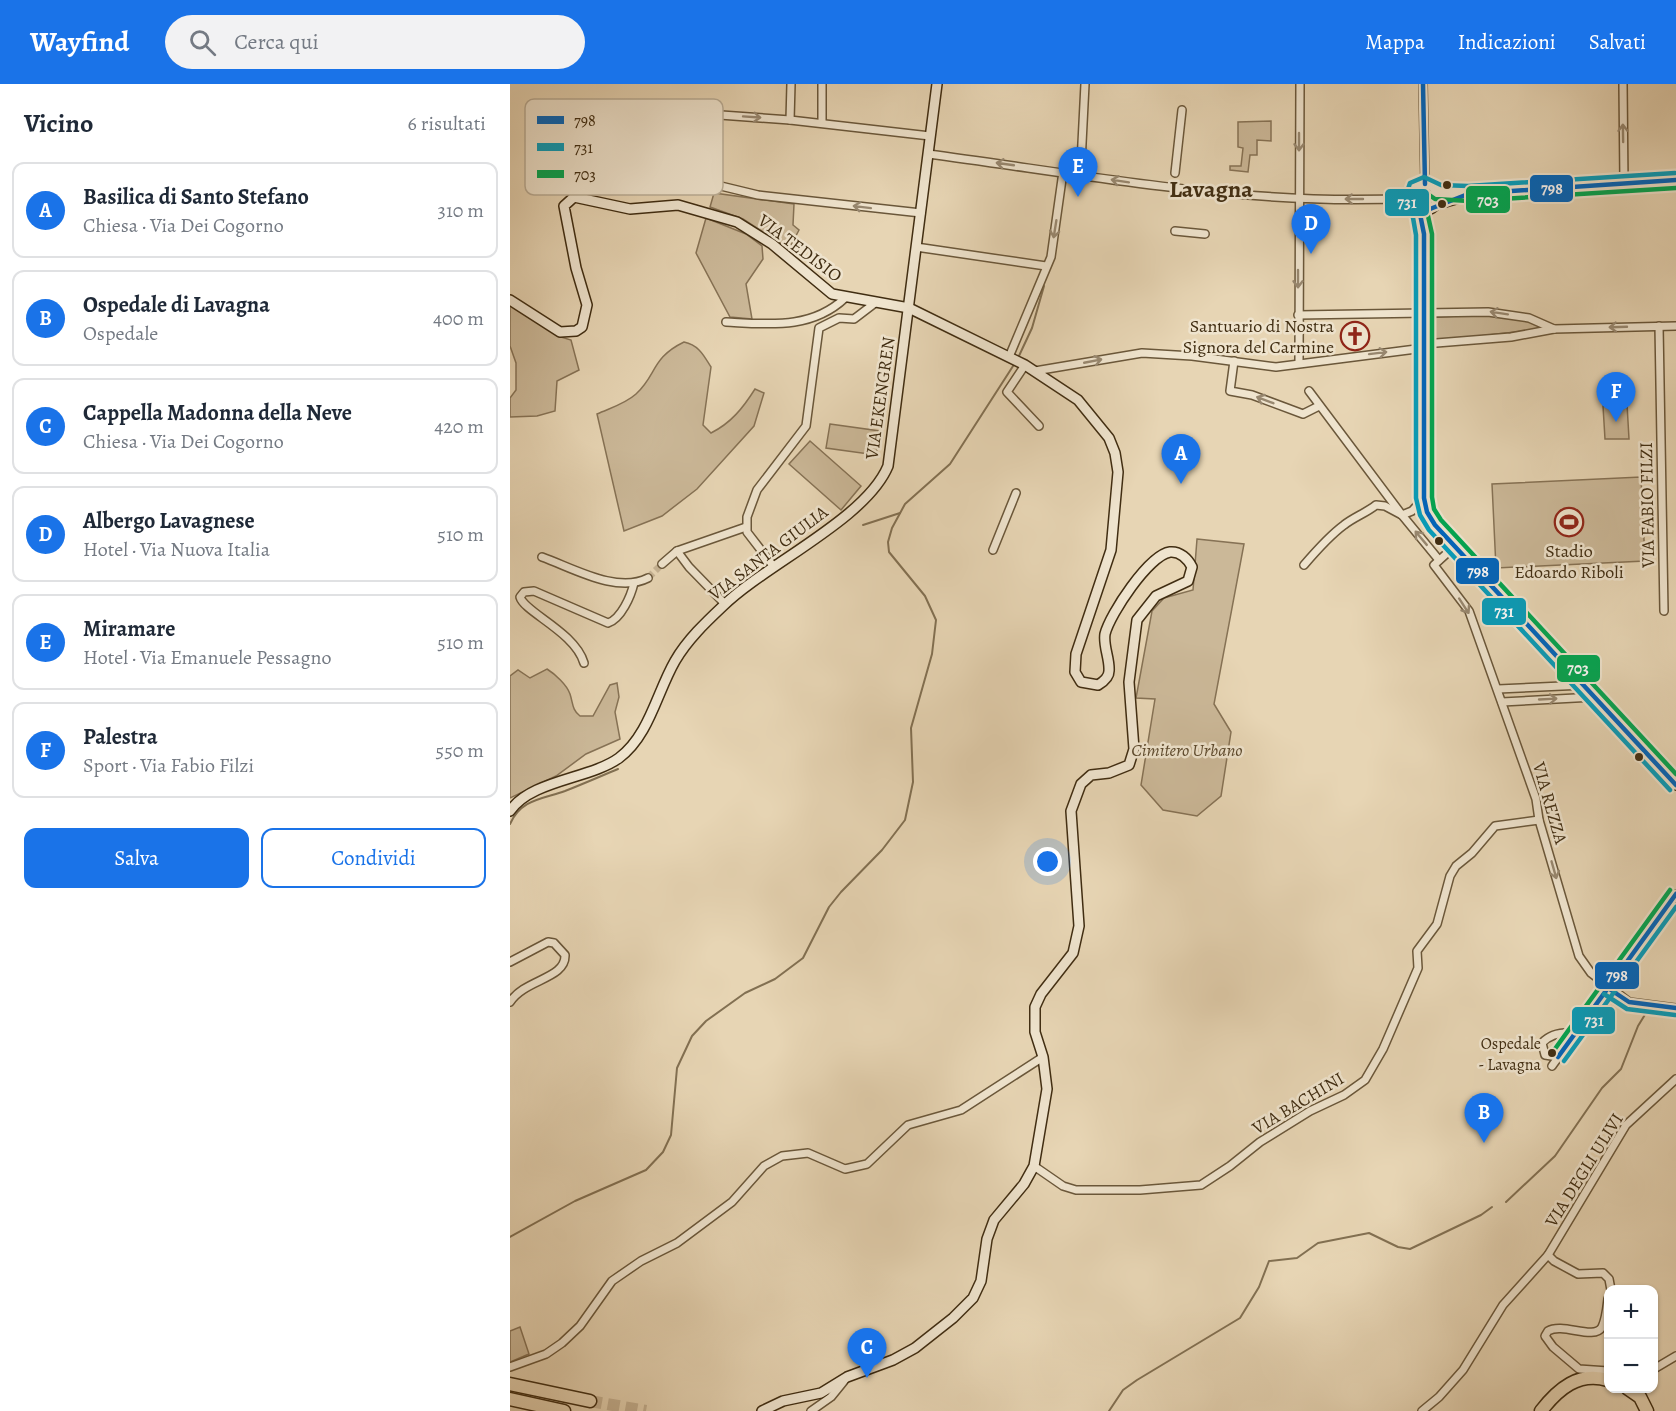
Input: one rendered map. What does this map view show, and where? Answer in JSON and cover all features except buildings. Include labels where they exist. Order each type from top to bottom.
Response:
[{"type":"highway","points":[[1541,1411],[1554,1394],[1568,1383],[1587,1377],[1604,1377]]},
{"type":"highway","points":[[1549,1411],[1558,1397],[1574,1386],[1604,1378]]},
{"type":"highway","points":[[511,1384],[590,1401]]},
{"type":"highway","points":[[1634,1393],[1640,1397],[1647,1411]]},
{"type":"highway","points":[[510,1399],[564,1411]]},
{"type":"street","points":[[790,84],[790,120]]},
{"type":"street","points":[[822,84],[822,123]]},
{"type":"street","name":"VIA EKENGREN","points":[[876,490],[888,466],[937,84]]},
{"type":"street","points":[[1073,174],[1081,163],[1085,84]]},
{"type":"street","points":[[1299,362],[1300,84]]},
{"type":"street","points":[[1423,84],[1425,184]]},
{"type":"street","points":[[1623,84],[1624,183]]},
{"type":"street","points":[[1175,173],[1182,110]]},
{"type":"street","points":[[723,115],[822,123],[930,136]]},
{"type":"street","points":[[928,154],[1178,188],[1299,199],[1412,198]]},
{"type":"street","points":[[1039,426],[1007,392],[1029,316],[1051,257],[1064,172]]},
{"type":"street","points":[[1412,198],[1416,188],[1425,184],[1437,192],[1468,194],[1676,180]]},
{"type":"street","points":[[723,187],[758,195],[921,213]]},
{"type":"street","points":[[1424,234],[1437,192]]},
{"type":"street","points":[[1419,209],[1432,207],[1468,194]]},
{"type":"street","name":"VIA TEDISIO","points":[[510,300],[560,332],[576,331],[582,327],[587,305],[576,268],[564,206],[574,197],[630,209],[678,205],[737,222],[772,244],[832,294],[909,308],[1017,361],[1078,400],[1102,427],[1115,453],[1118,472],[1111,550],[1076,654],[1075,672],[1081,682],[1098,685],[1107,678],[1109,672],[1104,636],[1114,609],[1157,558],[1167,552],[1177,552],[1189,560],[1192,567],[1188,581],[1156,596],[1137,620],[1129,682],[1134,749],[1129,765],[1109,773],[1091,775],[1081,784],[1071,811],[1079,926],[1073,953],[1041,994],[1035,1007],[1035,1032],[1043,1057]]},
{"type":"street","points":[[1412,198],[1419,209],[1424,234],[1424,498],[1427,512],[1455,546],[1676,785]]},
{"type":"street","points":[[1174,231],[1205,234]]},
{"type":"street","points":[[916,247],[1046,266]]},
{"type":"street","points":[[726,322],[792,324],[833,307],[845,298]]},
{"type":"street","points":[[774,567],[746,527],[747,517],[758,490],[806,426],[819,328],[839,318],[854,319],[875,303]]},
{"type":"street","points":[[1298,315],[1424,315],[1488,312],[1529,318],[1554,329]]},
{"type":"street","name":"VIA FABIO FILZI","points":[[1659,326],[1664,611]]},
{"type":"street","points":[[1035,371],[1142,353],[1276,366],[1511,337],[1554,329],[1676,326]]},
{"type":"street","points":[[1234,361],[1230,391],[1252,395],[1303,414],[1319,406]]},
{"type":"street","points":[[1309,391],[1402,515],[1439,560],[1455,546]]},
{"type":"street","name":"VIA SANTA GIULIA","points":[[510,811],[514,806],[543,788],[608,765],[624,753],[640,735],[677,657],[724,604],[876,490]]},
{"type":"street","points":[[993,550],[1016,494]]},
{"type":"street","points":[[1304,565],[1346,523],[1363,516],[1376,505],[1385,506],[1402,515],[1412,511],[1424,498]]},
{"type":"street","points":[[662,564],[677,551],[746,527]]},
{"type":"street","points":[[677,551],[724,604]]},
{"type":"street","points":[[542,557],[623,585],[648,578]]},
{"type":"street","name":"VIA REZZA","points":[[1439,560],[1434,565],[1468,610],[1498,689],[1536,799],[1539,820],[1579,956],[1591,973],[1629,1002],[1676,1008]]},
{"type":"street","points":[[584,663],[580,650],[549,621],[523,603],[520,597],[524,592],[534,591],[608,623],[621,612],[634,583]]},
{"type":"street","points":[[1498,689],[1584,685]]},
{"type":"street","points":[[1502,702],[1594,697]]},
{"type":"street","name":"VIA BACHINI","points":[[1034,1166],[1063,1186],[1076,1190],[1140,1190],[1201,1185],[1260,1142],[1310,1111],[1344,1095],[1365,1080],[1383,1049],[1418,968],[1417,951],[1437,924],[1450,876],[1456,866],[1472,853],[1495,826],[1539,820]]},
{"type":"street","points":[[1552,1066],[1676,894]]},
{"type":"street","points":[[510,962],[548,942],[554,943],[565,955],[563,967],[556,974],[525,987],[510,1002]]},
{"type":"street","points":[[1558,1057],[1545,1055],[1542,1043],[1555,1036],[1575,1033]]},
{"type":"street","points":[[510,1367],[546,1354],[562,1343],[580,1326],[612,1281],[641,1261],[677,1243],[732,1202],[764,1167],[782,1156],[807,1153],[845,1169],[867,1164],[908,1125],[961,1110],[1043,1057],[1047,1089],[1034,1166],[1024,1184],[994,1220],[987,1239],[981,1281],[973,1298],[953,1318],[915,1348],[893,1360],[847,1377],[821,1394],[783,1401],[762,1411]]},
{"type":"street","name":"VIA DEGLI ULIVI","points":[[1422,1411],[1439,1397],[1463,1370],[1503,1305],[1548,1255],[1626,1125],[1676,1079]]},
{"type":"street","name":"VIA DEGLI ULIVI","points":[[1548,1255],[1554,1261],[1578,1274],[1604,1273],[1610,1285]]},
{"type":"street","points":[[1604,1318],[1602,1327],[1597,1332],[1559,1326],[1548,1331],[1545,1336],[1553,1347],[1579,1369],[1604,1376]]},
{"type":"street","points":[[1658,1366],[1676,1356]]},
{"type":"street","points":[[811,1411],[831,1397],[847,1377]]},
{"type":"green space","points":[[1271,121],[1271,141],[1257,140],[1257,155],[1250,155],[1248,172],[1230,170],[1230,166],[1241,166],[1243,148],[1238,147],[1238,122]]},
{"type":"green space","points":[[723,194],[794,204],[793,225],[799,230],[789,249],[743,219],[710,207],[713,195]]},
{"type":"green space","points":[[706,218],[746,234],[762,246],[763,259],[746,284],[752,319],[730,317],[696,253]]},
{"type":"green space","points":[[510,305],[558,336],[571,340],[579,370],[557,381],[555,411],[537,416],[510,417],[510,398],[516,390],[516,363],[510,346]]},
{"type":"green space","points":[[1488,314],[1529,319],[1550,328],[1426,342],[1426,318]]},
{"type":"green space","points":[[684,342],[697,348],[711,367],[703,425],[711,433],[725,425],[741,409],[755,389],[764,393],[754,426],[697,489],[662,516],[624,531],[597,414],[636,394],[660,360]]},
{"type":"green space","points":[[1627,404],[1629,439],[1605,439],[1603,406]]},
{"type":"green space","points":[[830,424],[880,431],[876,455],[826,448]]},
{"type":"green space","points":[[810,441],[861,486],[841,510],[789,464]]},
{"type":"green space","name":"Stadio Edoardo Riboli","points":[[1641,477],[1645,561],[1496,568],[1492,484]]},
{"type":"green space","name":"Cimitero Urbano","points":[[1197,539],[1244,544],[1214,704],[1231,732],[1221,796],[1197,816],[1163,810],[1141,785],[1155,699],[1136,698],[1152,611],[1164,598],[1193,590]]},
{"type":"green space","points":[[547,669],[566,687],[574,709],[580,716],[593,716],[610,685],[617,683],[619,697],[615,712],[620,739],[586,754],[556,776],[510,798],[510,676],[518,670],[530,678]]},
{"type":"green space","points":[[520,1327],[529,1354],[510,1362],[510,1331]]},
{"type":"waterway","points":[[1018,358],[1032,328],[1044,286]]},
{"type":"waterway","points":[[510,1237],[575,1201],[646,1170],[663,1152],[671,1135],[677,1068],[692,1036],[706,1021],[745,993],[775,979],[803,958],[829,907],[882,850],[905,820],[913,782],[911,728],[932,654],[936,620],[925,596],[889,552],[888,542],[892,528],[905,504],[950,464],[1015,363]]},
{"type":"waterway","points":[[863,525],[900,513]]},
{"type":"waterway","points":[[510,824],[520,809],[533,801],[565,791],[618,769]]},
{"type":"waterway","points":[[1506,1202],[1555,1156],[1602,1088],[1621,1069],[1638,1026],[1646,1013],[1676,1016]]},
{"type":"waterway","points":[[1109,1411],[1123,1390],[1137,1380],[1240,1318],[1259,1287],[1269,1261],[1297,1258],[1318,1243],[1369,1233],[1398,1247],[1410,1249],[1481,1215],[1492,1207]]},
{"type":"tunnel","points":[[648,578],[662,564]]},
{"type":"tunnel","points":[[590,1401],[646,1411]]},
{"type":"transit line","name":"798","points":[[1423,84],[1425,184]]},
{"type":"transit line","name":"731","points":[[1670,790],[1429,530],[1420,515],[1416,498],[1416,235],[1412,212],[1405,198],[1410,183],[1424,177],[1441,185],[1468,186],[1675,173]]},
{"type":"transit line","name":"798","points":[[1430,209],[1468,194],[1676,180]]},
{"type":"transit line","name":"703","points":[[1676,188],[1469,201],[1435,199],[1425,192],[1420,197],[1426,207],[1432,234],[1432,497],[1434,509],[1441,520],[1676,774]]},
{"type":"transit line","name":"798","points":[[1419,209],[1424,234],[1424,498],[1427,512],[1435,525],[1676,785]]},
{"type":"transit line","name":"703","points":[[1552,1053],[1670,890]]},
{"type":"transit line","name":"798","points":[[1558,1057],[1676,894]]},
{"type":"transit line","name":"731","points":[[1564,1061],[1676,907]]},
{"type":"transit line","name":"798","points":[[1608,988],[1629,1002],[1676,1008]]},
{"type":"transit line","name":"731","points":[[1604,994],[1627,1009],[1675,1015]]},
{"type":"place","name":"Miramare","points":[[1078,197]]},
{"type":"place","name":"Albergo Lavagnese","points":[[1311,254]]},
{"type":"place","name":"Santuario di Nostra Signora del Carmine","points":[[1355,336]]},
{"type":"place","name":"Palestra","points":[[1616,422]]},
{"type":"place","name":"Basilica di Santo Stefano","points":[[1181,484]]},
{"type":"place","name":"Stadio Edoardo Riboli","points":[[1569,522]]},
{"type":"place","name":"Ospedale - Lavagna","points":[[1552,1053]]},
{"type":"place","name":"Ospedale di Lavagna","points":[[1484,1143]]},
{"type":"place","name":"Cappella Madonna della Neve","points":[[867,1378]]},
{"type":"district","name":"Lavagna","points":[[1211,189]]}]
